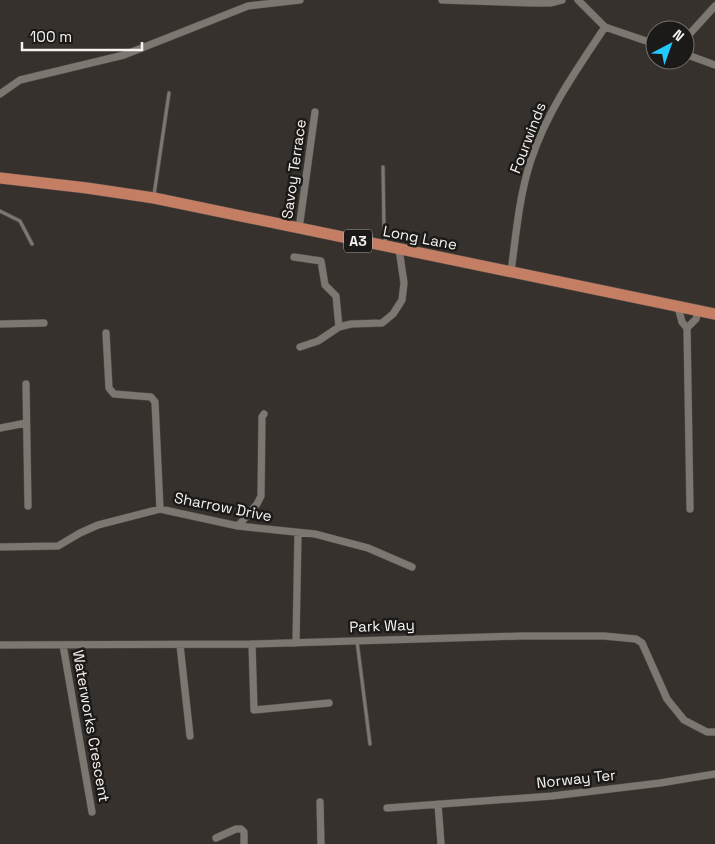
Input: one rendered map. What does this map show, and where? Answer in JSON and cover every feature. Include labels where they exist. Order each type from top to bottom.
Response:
[{"type":"main road","name":"Long Lane","points":[[0,178],[154,198],[715,314]]},
{"type":"street","points":[[0,94],[20,80],[124,55],[248,6],[300,0]]},
{"type":"street","points":[[442,0],[550,3],[562,0]]},
{"type":"street","points":[[578,0],[605,27],[645,41]]},
{"type":"street","points":[[695,28],[715,6]]},
{"type":"street","name":"Fourwinds","points":[[511,272],[520,206],[531,160],[548,117],[568,82],[605,27]]},
{"type":"street","points":[[695,58],[715,65]]},
{"type":"street","name":"Savoy Terrace","points":[[299,229],[315,112]]},
{"type":"street","points":[[300,347],[318,341],[339,327],[351,324],[382,322],[393,314],[402,300],[404,283],[399,249]]},
{"type":"street","points":[[294,257],[321,261],[325,285],[336,296],[339,327]]},
{"type":"street","points":[[678,307],[682,322],[686,328],[690,509]]},
{"type":"street","points":[[686,328],[696,319],[698,311]]},
{"type":"street","points":[[0,324],[44,323]]},
{"type":"street","points":[[106,333],[109,388],[114,394],[151,397],[155,402],[160,509]]},
{"type":"street","points":[[26,384],[28,506]]},
{"type":"street","points":[[238,526],[257,504],[261,496],[262,417],[264,414]]},
{"type":"street","points":[[0,428],[26,423]]},
{"type":"street","name":"Sharrow Drive","points":[[0,547],[58,546],[98,525],[160,509],[238,526],[315,534],[368,548],[412,567]]},
{"type":"street","points":[[296,643],[298,532]]},
{"type":"street","name":"Park Way","points":[[0,645],[252,644],[521,636],[604,636],[636,639],[642,643],[667,699],[684,720],[707,732],[715,732]]},
{"type":"street","points":[[252,644],[254,710],[329,703]]},
{"type":"street","name":"Waterworks Crescent","points":[[63,645],[92,812]]},
{"type":"street","points":[[180,645],[190,736]]},
{"type":"street","name":"Norway Ter","points":[[387,808],[552,796],[660,784],[715,774]]},
{"type":"street","points":[[320,802],[321,844]]},
{"type":"street","points":[[438,804],[441,844]]},
{"type":"street","points":[[216,838],[236,829],[241,829],[244,832],[244,844]]},
{"type":"lane","points":[[154,198],[169,93]]},
{"type":"lane","points":[[383,167],[384,230],[387,247]]},
{"type":"lane","points":[[0,211],[20,221],[32,244]]},
{"type":"lane","points":[[357,640],[370,744]]}]
